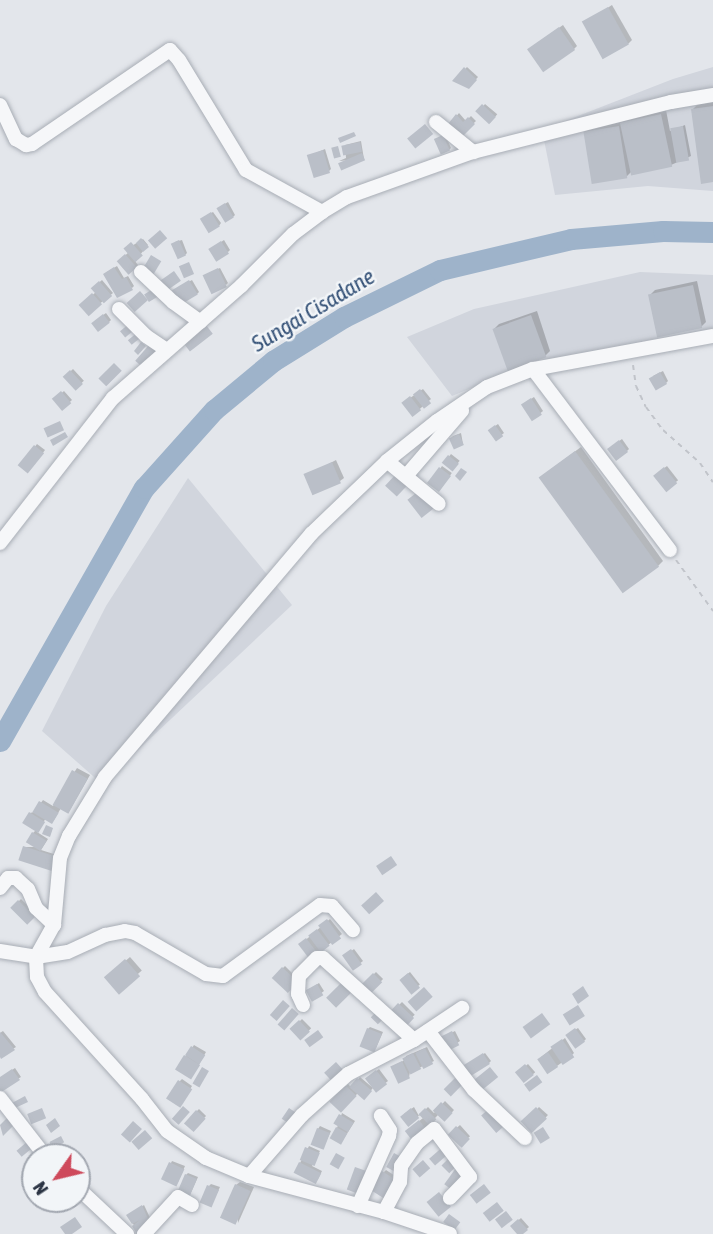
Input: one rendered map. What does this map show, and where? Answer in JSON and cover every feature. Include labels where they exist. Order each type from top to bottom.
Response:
[{"type":"street","points":[[0,105],[16,139],[26,145],[32,144],[170,50],[179,60],[246,170],[322,212]]},
{"type":"street","points":[[0,543],[114,398],[201,322],[293,233],[322,212],[347,197],[472,152],[671,102],[713,95]]},
{"type":"street","points":[[436,122],[472,152]]},
{"type":"street","points":[[141,272],[173,302],[201,322]]},
{"type":"street","points":[[118,309],[146,336],[167,350]]},
{"type":"street","points":[[450,1234],[384,1212],[248,1176],[206,1158],[167,1131],[142,1099],[46,992],[37,977],[36,957],[54,925],[60,858],[82,812],[105,777],[312,534],[387,461],[487,387],[533,369],[713,336]]},
{"type":"street","points":[[533,369],[670,550]]},
{"type":"street","points":[[406,476],[443,431],[487,387]]},
{"type":"street","points":[[387,461],[439,504]]},
{"type":"street","points":[[0,888],[8,878],[16,878],[28,889],[36,908],[54,925]]},
{"type":"street","points":[[0,951],[36,957],[68,952],[105,935],[125,931],[135,933],[206,974],[223,976],[320,905],[332,906],[353,930]]},
{"type":"street","points":[[303,1005],[298,994],[299,976],[317,958],[323,957],[414,1040]]},
{"type":"street","points":[[248,1176],[302,1115],[348,1074],[414,1040],[462,1008]]},
{"type":"street","points":[[428,1031],[474,1090],[525,1138]]},
{"type":"street","points":[[0,1098],[35,1143]]},
{"type":"street","points":[[358,1206],[389,1136],[390,1130],[381,1116]]},
{"type":"street","points":[[384,1212],[400,1182],[401,1166],[417,1143],[433,1129],[470,1177],[450,1198]]},
{"type":"street","points":[[91,1200],[127,1234]]},
{"type":"street","points":[[144,1234],[174,1203],[192,1205]]},
{"type":"path","points":[[634,349],[636,386],[646,407],[663,430],[700,463],[713,482]]},
{"type":"path","points":[[670,550],[713,611]]},
{"type":"shaded area","points":[[713,67],[713,191],[648,186],[555,195],[542,130],[673,79]]},
{"type":"shaded area","points":[[640,272],[713,275],[713,330],[534,362],[452,396],[407,337],[474,309]]},
{"type":"shaded area","points":[[188,478],[292,605],[102,784],[42,731],[106,606]]},
{"type":"building","points":[[608,7],[629,45],[603,59],[582,22]]},
{"type":"building","points":[[559,27],[575,50],[543,72],[527,49]]},
{"type":"building","points":[[464,67],[477,80],[469,89],[452,81]]},
{"type":"building","points":[[482,104],[496,117],[489,124],[475,111]]},
{"type":"building","points":[[713,106],[713,182],[701,184],[691,109]]},
{"type":"building","points":[[456,114],[463,122],[468,117],[475,124],[461,138],[448,124]]},
{"type":"building","points":[[661,114],[672,167],[631,176],[620,123]]},
{"type":"building","points":[[425,124],[433,134],[415,149],[407,138]]},
{"type":"building","points":[[619,126],[627,178],[592,184],[583,132]]},
{"type":"building","points":[[683,126],[689,160],[676,163],[670,128]]},
{"type":"building","points":[[354,132],[356,136],[340,143],[338,138]]},
{"type":"building","points":[[443,135],[450,151],[441,155],[434,139]]},
{"type":"building","points":[[360,142],[362,152],[343,155],[341,146]]},
{"type":"building","points":[[338,146],[341,157],[334,158],[331,148]]},
{"type":"building","points":[[323,150],[330,173],[314,178],[307,155]]},
{"type":"building","points":[[362,153],[365,160],[341,171],[338,163]]},
{"type":"building","points":[[225,203],[234,218],[225,223],[216,208]]},
{"type":"building","points":[[211,212],[220,227],[209,233],[200,219]]},
{"type":"building","points":[[160,230],[167,238],[155,249],[148,240]]},
{"type":"building","points":[[141,238],[149,247],[143,252],[136,243]]},
{"type":"building","points":[[179,240],[186,256],[178,259],[171,244]]},
{"type":"building","points":[[221,241],[229,254],[216,262],[208,249]]},
{"type":"building","points":[[131,242],[143,256],[135,262],[123,249]]},
{"type":"building","points":[[125,254],[137,268],[129,275],[117,261]]},
{"type":"building","points":[[151,255],[161,261],[153,275],[143,269]]},
{"type":"building","points":[[189,262],[194,274],[184,278],[179,266]]},
{"type":"building","points":[[114,267],[122,279],[126,277],[133,290],[117,298],[103,274]]},
{"type":"building","points":[[218,268],[227,287],[211,294],[203,275]]},
{"type":"building","points":[[174,271],[181,281],[167,291],[160,281]]},
{"type":"building","points":[[189,280],[198,295],[181,305],[172,290]]},
{"type":"building","points":[[99,281],[112,296],[104,303],[91,288]]},
{"type":"building","points":[[693,285],[702,328],[657,338],[648,295]]},
{"type":"building","points":[[156,287],[161,295],[149,302],[144,294]]},
{"type":"building","points":[[140,291],[148,300],[135,312],[127,303]]},
{"type":"building","points":[[92,293],[102,304],[89,316],[79,305]]},
{"type":"building","points":[[103,314],[110,323],[98,332],[91,323]]},
{"type":"building","points":[[531,315],[546,357],[508,371],[492,329]]},
{"type":"building","points":[[130,323],[135,329],[125,337],[120,331]]},
{"type":"building","points":[[206,325],[213,334],[190,352],[183,343]]},
{"type":"building","points":[[138,332],[142,337],[132,345],[128,340]]},
{"type":"building","points":[[141,342],[146,346],[138,355],[134,351]]},
{"type":"building","points":[[149,345],[157,352],[144,368],[135,361]]},
{"type":"building","points":[[114,363],[122,371],[106,386],[98,379]]},
{"type":"building","points":[[70,370],[83,384],[76,391],[63,377]]},
{"type":"building","points":[[660,372],[667,384],[656,391],[649,378]]},
{"type":"building","points":[[420,389],[431,403],[424,409],[413,395]]},
{"type":"building","points":[[61,391],[71,403],[62,411],[52,399]]},
{"type":"building","points":[[410,396],[421,410],[412,417],[401,403]]},
{"type":"building","points":[[531,398],[542,415],[532,421],[521,405]]},
{"type":"building","points":[[60,421],[64,430],[48,437],[44,428]]},
{"type":"building","points":[[495,425],[503,436],[496,442],[488,430]]},
{"type":"building","points":[[65,432],[68,437],[53,446],[50,440]]},
{"type":"building","points":[[459,434],[464,445],[454,449],[449,438]]},
{"type":"building","points":[[619,440],[628,452],[616,461],[607,449]]},
{"type":"building","points":[[34,445],[44,453],[28,473],[18,465]]},
{"type":"building","points":[[575,451],[659,567],[623,593],[539,477]]},
{"type":"building","points":[[448,455],[459,464],[453,472],[442,463]]},
{"type":"building","points":[[332,462],[341,483],[312,495],[303,474]]},
{"type":"building","points":[[439,467],[451,476],[439,492],[427,483]]},
{"type":"building","points":[[664,467],[677,483],[666,492],[653,476]]},
{"type":"building","points":[[461,468],[467,472],[460,481],[455,476]]},
{"type":"building","points":[[396,474],[408,485],[397,497],[385,486]]},
{"type":"building","points":[[420,490],[434,508],[422,518],[407,500]]},
{"type":"building","points":[[72,770],[88,779],[68,814],[53,805]]},
{"type":"building","points":[[39,801],[59,813],[52,824],[32,812]]},
{"type":"building","points":[[29,812],[45,822],[38,833],[22,823]]},
{"type":"building","points":[[46,825],[53,828],[50,837],[42,834]]},
{"type":"building","points":[[32,832],[47,841],[40,851],[26,842]]},
{"type":"building","points":[[23,846],[56,857],[52,871],[18,860]]},
{"type":"building","points":[[391,856],[397,865],[382,875],[376,866]]},
{"type":"building","points":[[376,892],[384,901],[369,914],[361,905]]},
{"type":"building","points":[[18,900],[35,917],[27,925],[10,908]]},
{"type":"building","points":[[327,919],[341,938],[332,945],[318,925]]},
{"type":"building","points":[[317,929],[330,946],[321,952],[308,936]]},
{"type":"building","points":[[306,938],[319,955],[311,961],[298,944]]},
{"type":"building","points":[[351,949],[362,965],[353,971],[342,955]]},
{"type":"building","points":[[125,959],[140,976],[119,995],[104,977]]},
{"type":"building","points":[[282,967],[298,982],[288,993],[272,978]]},
{"type":"building","points":[[373,973],[382,982],[367,997],[358,988]]},
{"type":"building","points":[[408,973],[420,988],[411,995],[399,980]]},
{"type":"building","points":[[341,983],[351,993],[336,1008],[326,998]]},
{"type":"building","points":[[317,984],[323,995],[312,1002],[306,990]]},
{"type":"building","points":[[583,986],[589,996],[578,1004],[572,994]]},
{"type":"building","points":[[424,987],[433,997],[416,1011],[408,1002]]},
{"type":"building","points":[[283,1000],[290,1006],[277,1021],[270,1015]]},
{"type":"building","points":[[398,1003],[414,1018],[405,1028],[389,1013]]},
{"type":"building","points":[[578,1005],[585,1016],[570,1026],[563,1015]]},
{"type":"building","points":[[292,1008],[299,1014],[284,1031],[278,1025]]},
{"type":"building","points":[[380,1008],[387,1015],[378,1024],[371,1017]]},
{"type":"building","points":[[542,1013],[550,1024],[531,1038],[523,1027]]},
{"type":"building","points":[[299,1020],[310,1032],[300,1041],[289,1029]]},
{"type":"building","points":[[367,1028],[382,1034],[374,1053],[360,1047]]},
{"type":"building","points":[[575,1028],[585,1042],[575,1049],[565,1035]]},
{"type":"building","points":[[318,1030],[323,1037],[310,1047],[304,1040]]},
{"type":"building","points":[[452,1031],[459,1045],[446,1052],[439,1038]]},
{"type":"building","points":[[0,1032],[15,1050],[1,1059],[0,1057]]},
{"type":"building","points":[[562,1039],[574,1057],[563,1065],[550,1047]]},
{"type":"building","points":[[191,1046],[205,1055],[199,1064],[185,1055]]},
{"type":"building","points":[[425,1048],[433,1064],[423,1069],[415,1053]]},
{"type":"building","points":[[548,1052],[558,1067],[547,1074],[537,1059]]},
{"type":"building","points":[[413,1053],[421,1069],[410,1074],[402,1058]]},
{"type":"building","points":[[483,1053],[490,1064],[470,1076],[463,1065]]},
{"type":"building","points":[[184,1055],[200,1065],[191,1079],[175,1069]]},
{"type":"building","points":[[402,1061],[410,1078],[398,1084],[390,1066]]},
{"type":"building","points":[[336,1062],[345,1072],[333,1082],[324,1073]]},
{"type":"building","points":[[525,1064],[534,1075],[524,1083],[515,1072]]},
{"type":"building","points":[[202,1067],[209,1071],[199,1087],[192,1083]]},
{"type":"building","points":[[490,1067],[498,1077],[480,1092],[472,1081]]},
{"type":"building","points":[[12,1069],[20,1080],[0,1093],[0,1077]]},
{"type":"building","points":[[376,1070],[387,1084],[376,1093],[365,1079]]},
{"type":"building","points":[[537,1075],[542,1082],[529,1092],[524,1084]]},
{"type":"building","points":[[357,1078],[372,1091],[364,1100],[349,1087]]},
{"type":"building","points":[[455,1078],[462,1085],[451,1096],[444,1089]]},
{"type":"building","points":[[178,1080],[192,1089],[180,1108],[166,1098]]},
{"type":"building","points":[[345,1085],[357,1096],[341,1113],[329,1102]]},
{"type":"building","points":[[25,1096],[28,1102],[15,1108],[12,1103]]},
{"type":"building","points":[[441,1102],[453,1113],[445,1122],[433,1111]]},
{"type":"building","points":[[183,1106],[190,1112],[179,1125],[172,1119]]},
{"type":"building","points":[[491,1107],[506,1124],[496,1133],[481,1116]]},
{"type":"building","points":[[536,1107],[547,1119],[532,1133],[521,1121]]},
{"type":"building","points":[[42,1108],[46,1118],[31,1124],[27,1114]]},
{"type":"building","points":[[289,1108],[298,1114],[291,1125],[282,1119]]},
{"type":"building","points":[[411,1108],[419,1118],[408,1127],[400,1117]]},
{"type":"building","points":[[425,1108],[436,1119],[430,1126],[419,1114]]},
{"type":"building","points":[[196,1110],[206,1119],[194,1132],[184,1123]]},
{"type":"building","points":[[11,1114],[18,1121],[3,1136],[0,1125]]},
{"type":"building","points":[[339,1114],[354,1123],[348,1132],[333,1123]]},
{"type":"building","points":[[55,1118],[60,1126],[51,1133],[46,1125]]},
{"type":"building","points":[[419,1120],[426,1129],[412,1140],[405,1131]]},
{"type":"building","points":[[133,1121],[142,1129],[130,1142],[121,1134]]},
{"type":"building","points":[[456,1126],[470,1139],[462,1148],[448,1135]]},
{"type":"building","points":[[336,1127],[347,1133],[341,1145],[330,1138]]},
{"type":"building","points":[[543,1127],[550,1138],[541,1144],[534,1133]]},
{"type":"building","points":[[317,1128],[330,1133],[324,1150],[311,1145]]},
{"type":"building","points":[[145,1130],[152,1138],[139,1150],[131,1142]]},
{"type":"building","points":[[61,1136],[64,1142],[63,1143],[50,1143]]},
{"type":"building","points":[[445,1145],[451,1152],[435,1166],[429,1159]]},
{"type":"building","points":[[305,1147],[320,1153],[315,1166],[300,1160]]},
{"type":"building","points":[[336,1153],[345,1158],[338,1169],[330,1164]]},
{"type":"building","points":[[394,1153],[403,1158],[395,1172],[386,1167]]},
{"type":"building","points":[[450,1157],[458,1165],[449,1173],[442,1165]]},
{"type":"building","points":[[423,1160],[430,1168],[420,1177],[412,1169]]},
{"type":"building","points":[[169,1162],[184,1169],[176,1186],[161,1179]]},
{"type":"building","points":[[299,1162],[321,1173],[316,1184],[294,1173]]},
{"type":"building","points":[[355,1167],[366,1171],[358,1194],[347,1190]]},
{"type":"building","points":[[456,1168],[467,1176],[456,1192],[444,1184]]},
{"type":"building","points":[[382,1171],[399,1182],[387,1200],[370,1189]]},
{"type":"building","points":[[185,1174],[197,1179],[188,1199],[176,1194]]},
{"type":"building","points":[[235,1184],[251,1191],[235,1225],[220,1218]]},
{"type":"building","points":[[484,1184],[491,1193],[477,1204],[470,1195]]},
{"type":"building","points":[[207,1185],[219,1190],[212,1208],[200,1202]]},
{"type":"building","points":[[439,1192],[451,1207],[439,1217],[427,1202]]},
{"type":"building","points":[[497,1202],[504,1211],[490,1222],[483,1213]]},
{"type":"building","points":[[142,1205],[151,1226],[137,1234],[132,1226],[140,1220],[132,1224],[126,1215]]},
{"type":"building","points":[[506,1211],[513,1220],[502,1228],[495,1220]]},
{"type":"building","points":[[449,1214],[460,1222],[454,1230],[443,1222]]},
{"type":"building","points":[[75,1217],[82,1227],[72,1234],[65,1234],[60,1227]]},
{"type":"building","points":[[518,1219],[528,1230],[523,1234],[517,1234],[510,1226]]},
{"type":"waterway","name":"Sungai Cisadane","points":[[0,741],[144,488],[214,410],[273,361],[344,317],[440,270],[571,239],[663,231],[713,232]]}]
